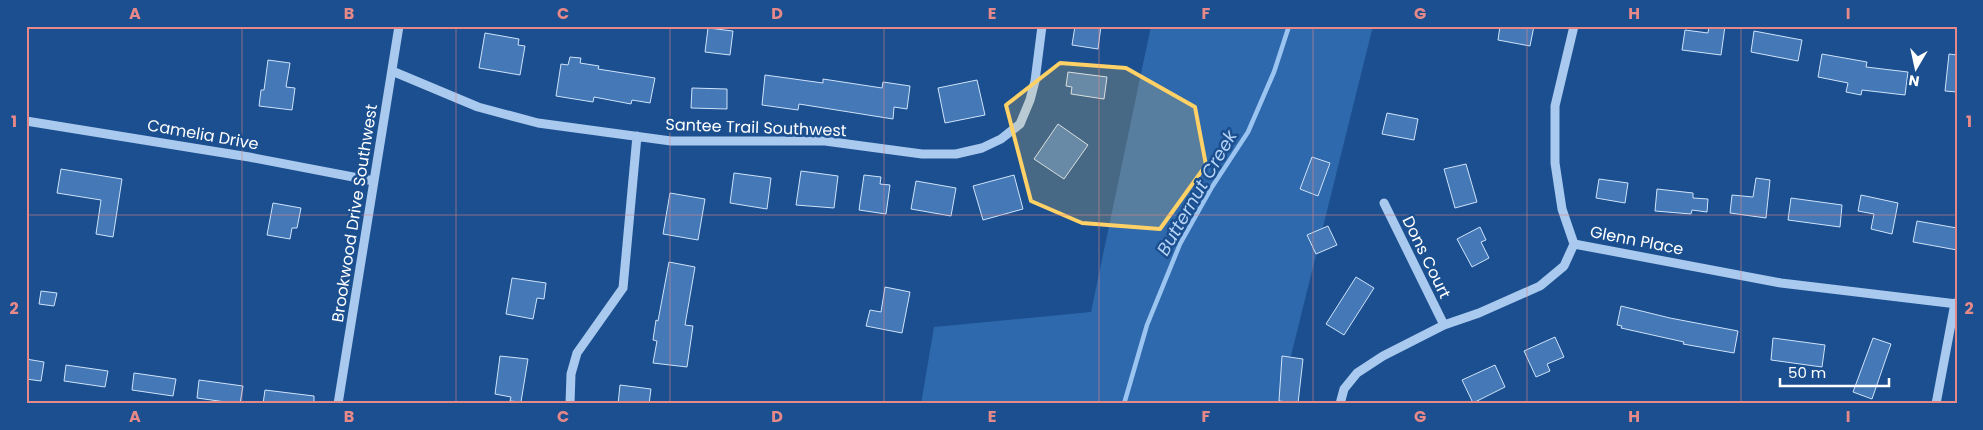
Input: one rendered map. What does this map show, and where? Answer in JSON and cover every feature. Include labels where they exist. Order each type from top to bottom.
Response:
[{"type":"street","name":"Brookwood Drive Southwest","points":[[338,404],[399,26]]},
{"type":"street","name":"Santee Trail Southwest","points":[[392,71],[478,107],[538,123],[671,140],[825,142],[922,154],[956,154],[982,148],[1001,139],[1020,124],[1030,100],[1035,81],[1042,26]]},
{"type":"street","points":[[1574,26],[1556,106],[1554,163],[1562,209],[1574,244]]},
{"type":"street","name":"Camelia Drive","points":[[26,122],[249,157],[374,181]]},
{"type":"street","points":[[570,404],[571,374],[577,353],[623,288],[637,136]]},
{"type":"street","name":"Dons Court","points":[[1384,202],[1444,325]]},
{"type":"street","name":"Glenn Place","points":[[1340,404],[1344,389],[1356,373],[1383,356],[1444,325],[1479,313],[1540,286],[1564,266],[1574,244],[1781,283],[1956,304]]},
{"type":"street","points":[[1936,404],[1956,304]]},
{"type":"highlighted area","points":[[1060,63],[1126,68],[1195,107],[1206,165],[1160,229],[1082,223],[1031,201],[1006,105]]},
{"type":"shaded area","points":[[1151,26],[1373,26],[1279,404],[921,404],[934,327],[1091,312]]},
{"type":"building","points":[[1075,26],[1101,26],[1098,49],[1072,45]]},
{"type":"building","points":[[1500,26],[1534,26],[1530,46],[1498,40]]},
{"type":"building","points":[[1709,26],[1725,26],[1721,55],[1682,50],[1685,30],[1708,33]]},
{"type":"building","points":[[708,28],[733,31],[730,55],[705,52]]},
{"type":"building","points":[[1754,31],[1802,40],[1798,61],[1751,52]]},
{"type":"building","points":[[485,33],[519,39],[518,45],[525,46],[520,75],[479,68]]},
{"type":"building","points":[[1822,54],[1867,62],[1866,67],[1908,72],[1905,95],[1862,90],[1861,95],[1846,92],[1848,83],[1818,77]]},
{"type":"building","points":[[1949,54],[1957,55],[1957,92],[1945,91]]},
{"type":"building","points":[[570,57],[581,58],[580,63],[599,66],[598,69],[655,78],[650,103],[632,100],[631,104],[594,97],[593,102],[556,96],[561,64],[568,65]]},
{"type":"building","points":[[268,60],[290,63],[286,87],[295,88],[292,110],[259,106],[261,90],[264,90]]},
{"type":"building","points":[[1068,72],[1107,77],[1104,99],[1071,94],[1072,87],[1066,86]]},
{"type":"building","points":[[765,75],[823,83],[823,79],[882,88],[883,82],[910,86],[907,109],[894,107],[893,119],[799,104],[798,110],[762,105]]},
{"type":"building","points":[[977,80],[985,115],[945,123],[938,88]]},
{"type":"building","points":[[692,88],[727,89],[727,109],[691,108]]},
{"type":"building","points":[[1387,113],[1418,119],[1414,140],[1382,134]]},
{"type":"building","points":[[1058,124],[1088,145],[1064,179],[1034,159]]},
{"type":"building","points":[[1312,157],[1330,163],[1318,196],[1300,189]]},
{"type":"building","points":[[1466,164],[1477,202],[1455,208],[1444,169]]},
{"type":"building","points":[[61,169],[122,179],[113,237],[96,234],[101,200],[57,193]]},
{"type":"building","points":[[801,171],[838,176],[834,208],[796,205]]},
{"type":"building","points":[[734,173],[771,178],[767,209],[730,203]]},
{"type":"building","points":[[864,175],[881,177],[880,184],[890,185],[886,214],[859,210]]},
{"type":"building","points":[[1014,175],[1023,209],[983,220],[973,186]]},
{"type":"building","points":[[1756,178],[1770,180],[1766,218],[1730,213],[1732,195],[1753,197]]},
{"type":"building","points":[[1599,179],[1628,183],[1625,203],[1596,198]]},
{"type":"building","points":[[916,181],[956,188],[951,216],[911,209]]},
{"type":"building","points":[[1657,189],[1693,193],[1693,198],[1708,199],[1707,212],[1692,210],[1691,214],[1655,211]]},
{"type":"building","points":[[670,193],[705,199],[698,240],[663,234]]},
{"type":"building","points":[[1861,195],[1898,203],[1892,234],[1871,229],[1874,214],[1858,211]]},
{"type":"building","points":[[1791,198],[1842,205],[1840,227],[1788,220]]},
{"type":"building","points":[[273,203],[301,208],[297,228],[292,228],[290,239],[267,235]]},
{"type":"building","points":[[1917,221],[1957,228],[1957,250],[1913,242]]},
{"type":"building","points":[[1328,226],[1337,245],[1316,254],[1307,235]]},
{"type":"building","points":[[1480,227],[1486,240],[1481,242],[1489,258],[1472,267],[1457,239]]},
{"type":"building","points":[[669,262],[695,267],[685,325],[693,326],[687,367],[653,363],[657,341],[653,340],[656,320],[658,321]]},
{"type":"building","points":[[1356,277],[1374,288],[1344,335],[1326,324]]},
{"type":"building","points":[[512,278],[546,283],[544,299],[537,298],[533,319],[506,314]]},
{"type":"building","points":[[885,287],[910,292],[902,333],[866,326],[870,310],[881,312]]},
{"type":"building","points":[[41,291],[57,293],[54,306],[39,304]]},
{"type":"building","points":[[1621,306],[1738,331],[1734,353],[1683,344],[1684,342],[1621,328],[1622,326],[1617,325]]},
{"type":"building","points":[[1555,337],[1564,357],[1547,364],[1550,371],[1536,377],[1524,351]]},
{"type":"building","points":[[1773,338],[1825,345],[1822,367],[1771,360]]},
{"type":"building","points":[[1873,338],[1891,344],[1872,399],[1853,392]]},
{"type":"building","points":[[500,356],[528,359],[521,402],[510,401],[511,397],[495,394]]},
{"type":"building","points":[[1282,356],[1303,359],[1298,403],[1279,401]]},
{"type":"building","points":[[26,359],[44,362],[41,381],[26,379]]},
{"type":"building","points":[[66,365],[108,371],[105,387],[64,381]]},
{"type":"building","points":[[1495,365],[1505,387],[1473,403],[1462,380]]},
{"type":"building","points":[[134,373],[176,379],[173,396],[132,390]]},
{"type":"building","points":[[199,380],[243,386],[240,404],[197,398]]},
{"type":"building","points":[[620,385],[651,389],[649,404],[618,404]]},
{"type":"building","points":[[265,390],[314,396],[314,404],[263,404]]},
{"type":"waterway","name":"Butternut Creek","points":[[1124,404],[1147,325],[1180,244],[1212,187],[1248,132],[1274,72],[1289,26]]}]
